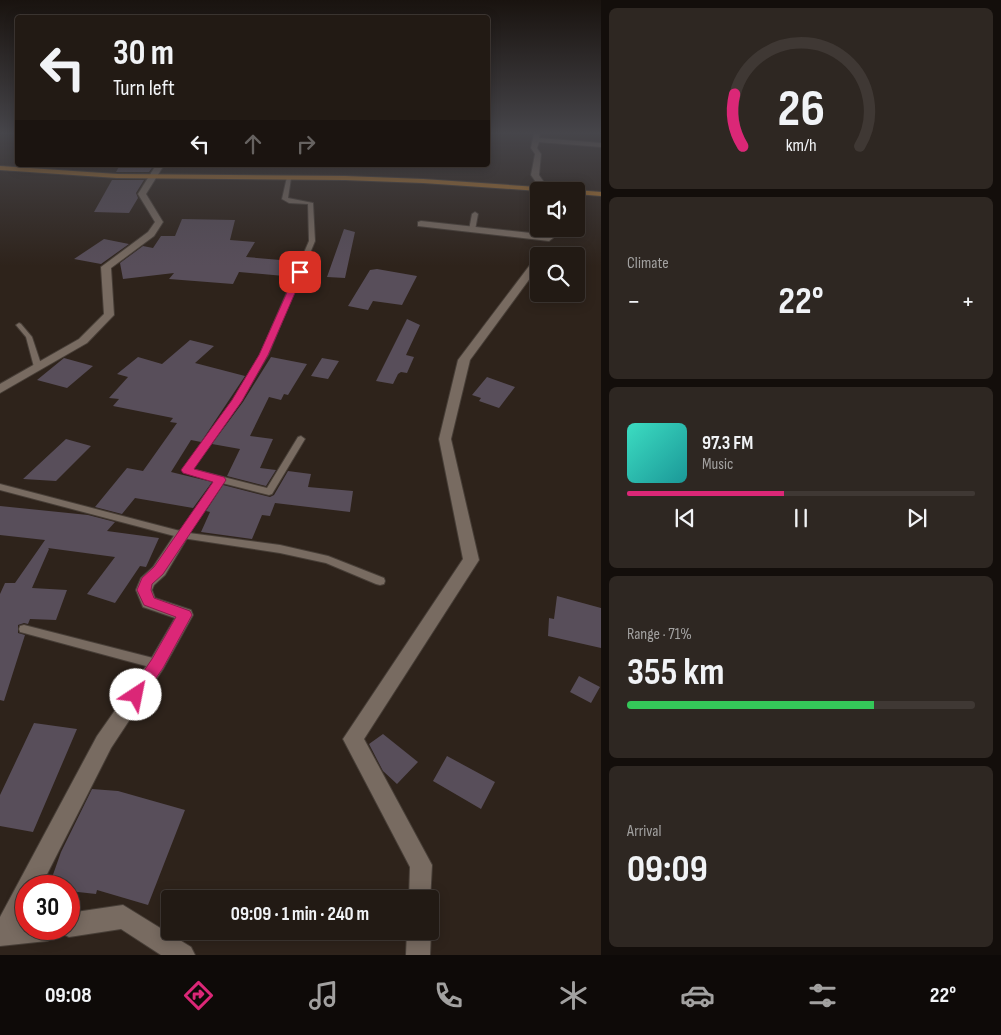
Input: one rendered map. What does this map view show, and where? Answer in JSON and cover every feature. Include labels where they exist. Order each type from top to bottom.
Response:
[{"type":"main road","points":[[260,178],[423,182],[530,189]]},
{"type":"main road","points":[[585,193],[601,194]]},
{"type":"street","points":[[0,389],[83,341],[109,314],[106,266],[151,234],[159,222],[142,194],[152,178]]},
{"type":"street","points":[[421,224],[549,238],[545,247]]},
{"type":"street","points":[[421,890],[422,866],[354,739],[471,560],[445,439],[464,360],[530,271]]},
{"type":"street","points":[[35,875],[104,742],[158,664],[185,615],[148,602],[144,590],[146,582],[158,571],[182,535]]},
{"type":"street","points":[[2,935],[15,911]]},
{"type":"street","points":[[80,924],[123,917],[182,955]]},
{"type":"street","points":[[2,935],[15,933]]},
{"type":"street","points":[[418,955],[419,940]]},
{"type":"lane","points":[[289,178],[285,199],[310,203],[312,241],[264,355],[237,401],[187,470],[269,492],[300,439]]},
{"type":"lane","points":[[472,230],[476,214]]},
{"type":"lane","points":[[19,325],[29,337],[38,367]]},
{"type":"lane","points":[[182,535],[220,480]]},
{"type":"lane","points":[[0,487],[182,535],[280,550],[318,558],[380,581]]},
{"type":"lane","points":[[24,630],[158,664]]},
{"type":"building","points":[[112,180],[144,180],[136,193],[138,198],[129,213],[94,212]]},
{"type":"building","points":[[182,219],[235,220],[230,240],[255,242],[246,257],[292,261],[284,276],[239,272],[233,284],[169,279],[174,273],[123,279],[120,263],[143,246],[153,248],[161,236],[175,236]]},
{"type":"building","points":[[344,229],[355,232],[345,278],[327,277]]},
{"type":"building","points":[[104,239],[129,244],[101,264],[74,259]]},
{"type":"building","points":[[377,269],[417,276],[402,305],[373,301],[368,310],[348,306],[370,270]]},
{"type":"building","points":[[407,319],[420,325],[406,355],[414,357],[407,373],[401,372],[398,374],[393,384],[376,381]]},
{"type":"building","points":[[190,340],[214,346],[195,363],[245,376],[201,442],[191,440],[171,472],[212,482],[193,508],[135,498],[122,514],[95,507],[127,468],[143,471],[177,423],[170,422],[173,418],[113,406],[119,399],[109,398],[128,377],[117,374],[138,357],[162,364]]},
{"type":"building","points":[[271,357],[307,364],[288,395],[284,394],[281,400],[269,397],[250,436],[273,439],[260,468],[276,470],[266,486],[227,476],[240,449],[212,444],[243,402]]},
{"type":"building","points":[[64,358],[93,366],[67,388],[37,380]]},
{"type":"building","points":[[322,358],[339,361],[328,379],[311,376]]},
{"type":"building","points":[[487,377],[515,387],[499,408],[479,401],[481,398],[472,395]]},
{"type":"building","points":[[66,439],[91,446],[56,481],[23,479]]},
{"type":"building","points":[[288,471],[311,474],[308,487],[353,491],[350,512],[275,503],[270,516],[262,515],[252,539],[201,532],[210,512],[206,511],[223,485],[270,497],[274,495]]},
{"type":"building","points":[[0,506],[88,515],[115,522],[107,531],[159,538],[146,567],[140,566],[115,603],[87,594],[115,557],[48,548],[32,588],[67,590],[56,620],[30,619],[28,624],[18,625],[18,633],[25,635],[4,701],[0,700],[0,594],[5,583],[15,583],[45,540],[0,535]]},
{"type":"building","points":[[557,596],[601,608],[601,648],[548,636],[549,618],[554,619]]},
{"type":"building","points":[[579,676],[600,687],[591,703],[570,692]]},
{"type":"building","points":[[34,723],[77,729],[33,832],[0,826],[0,795]]},
{"type":"building","points":[[383,734],[418,762],[397,784],[383,771],[369,744]]},
{"type":"building","points":[[447,756],[495,782],[481,809],[433,781]]},
{"type":"building","points":[[92,789],[118,791],[185,810],[148,905],[97,890],[96,894],[80,892],[80,875],[53,875],[61,852]]},
{"type":"route","points":[[136,695],[158,664],[185,615],[148,602],[144,590],[146,582],[158,571],[220,480],[187,470],[237,401],[264,355],[300,272]]}]
